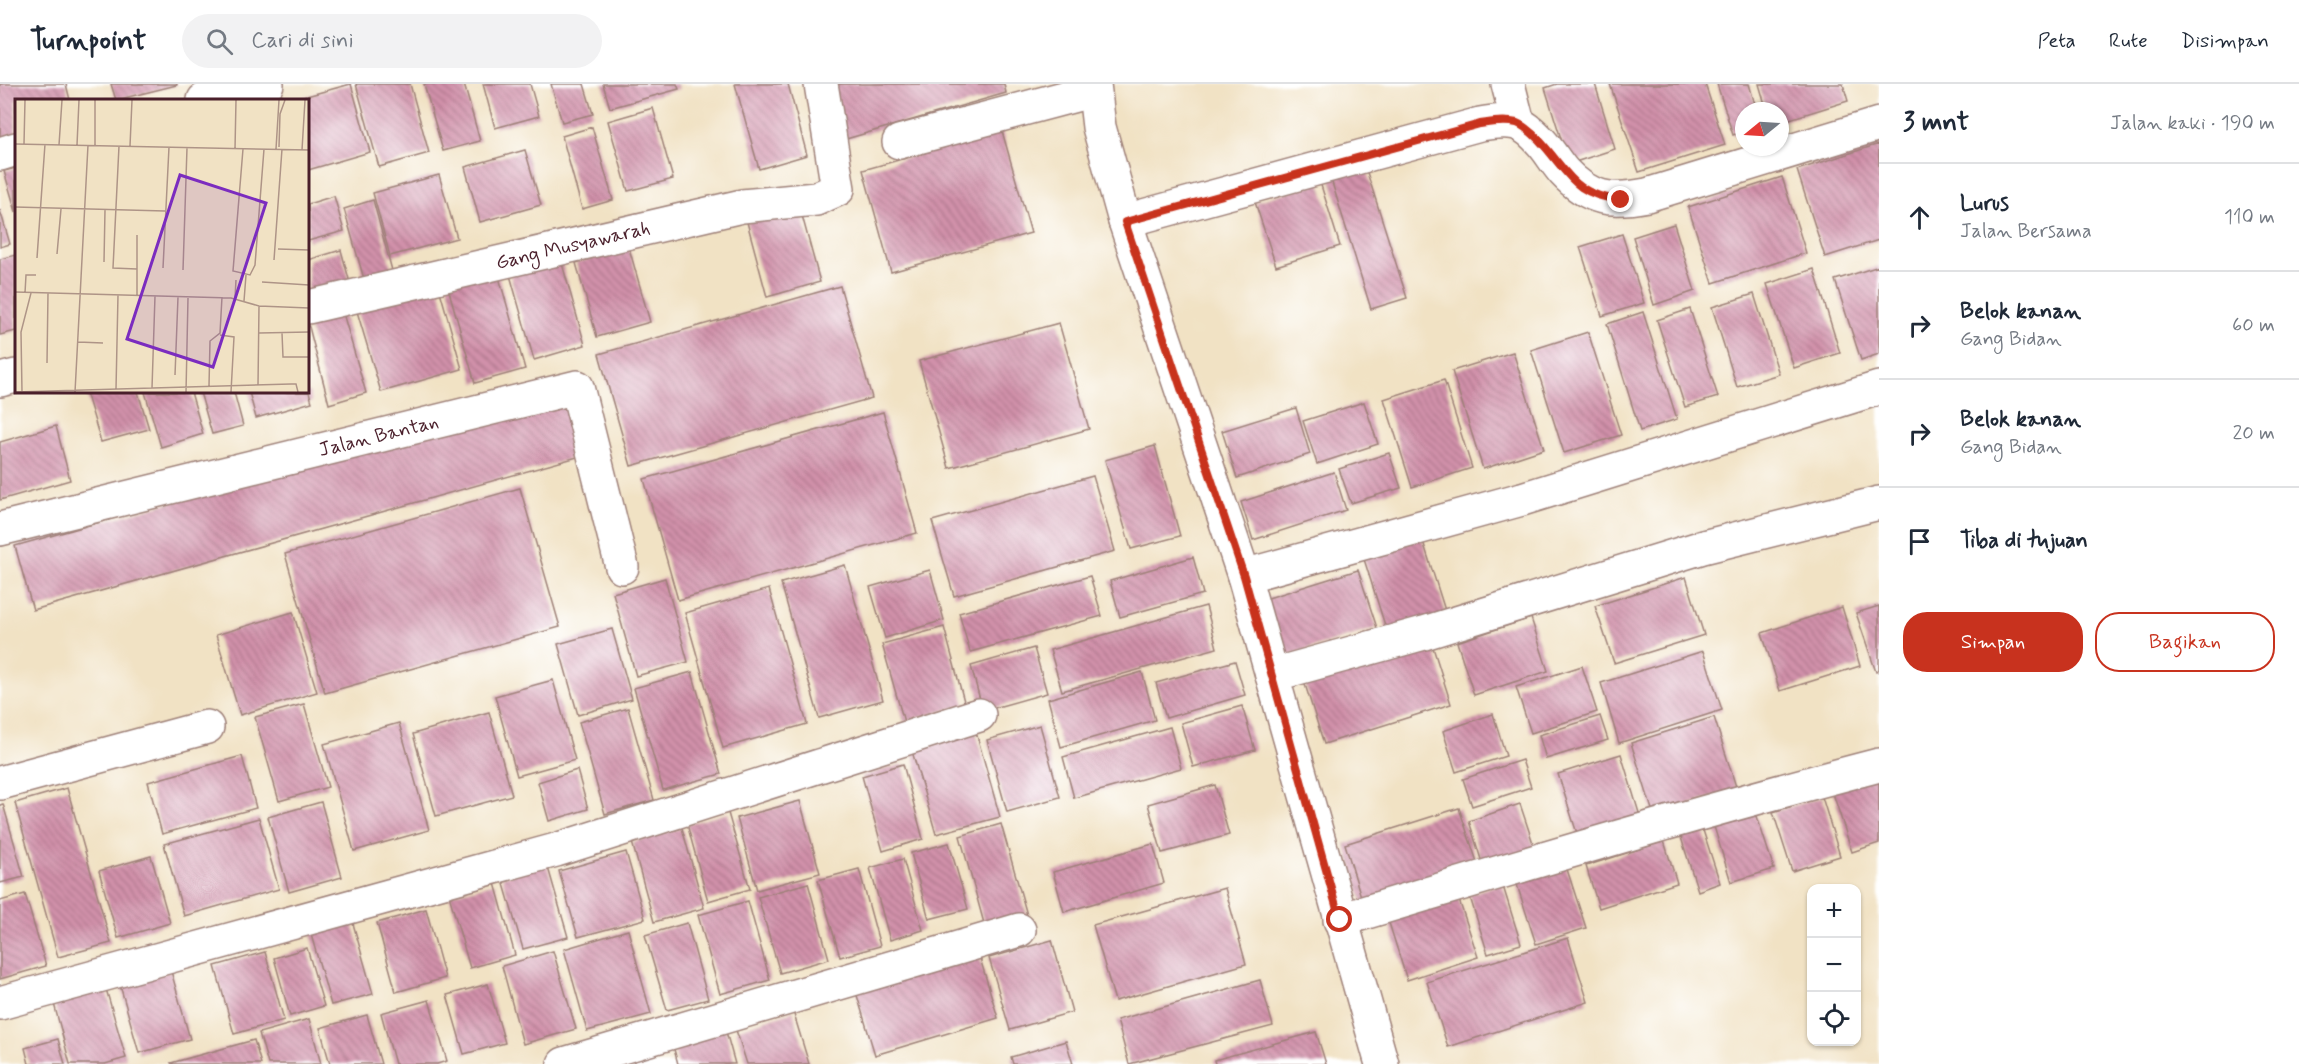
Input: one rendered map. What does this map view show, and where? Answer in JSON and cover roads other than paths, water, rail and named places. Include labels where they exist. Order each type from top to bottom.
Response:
[{"type":"street","points":[[208,99],[267,84]]},
{"type":"street","name":"Gang Musyawarah","points":[[309,307],[742,206],[816,199],[837,189],[821,84]]},
{"type":"street","points":[[1508,84],[1518,123]]},
{"type":"street","points":[[899,142],[1094,87],[1099,128],[1125,222],[1244,576],[1382,1064]]},
{"type":"street","points":[[1125,222],[1480,124],[1500,121],[1518,123],[1534,134],[1563,171],[1583,190],[1600,198],[1621,200],[1647,195],[1879,124]]},
{"type":"street","points":[[0,154],[15,149]]},
{"type":"street","points":[[0,380],[15,376]]},
{"type":"street","name":"Jalan Bantan","points":[[0,529],[577,387],[622,567]]},
{"type":"street","points":[[1244,576],[1522,499],[1879,388]]},
{"type":"street","points":[[1272,675],[1424,633],[1703,547],[1879,502]]},
{"type":"street","points":[[0,1003],[556,850],[979,715]]},
{"type":"street","points":[[0,783],[207,727]]},
{"type":"street","points":[[1340,920],[1738,802],[1879,765]]},
{"type":"street","points":[[564,1064],[1019,930]]}]
